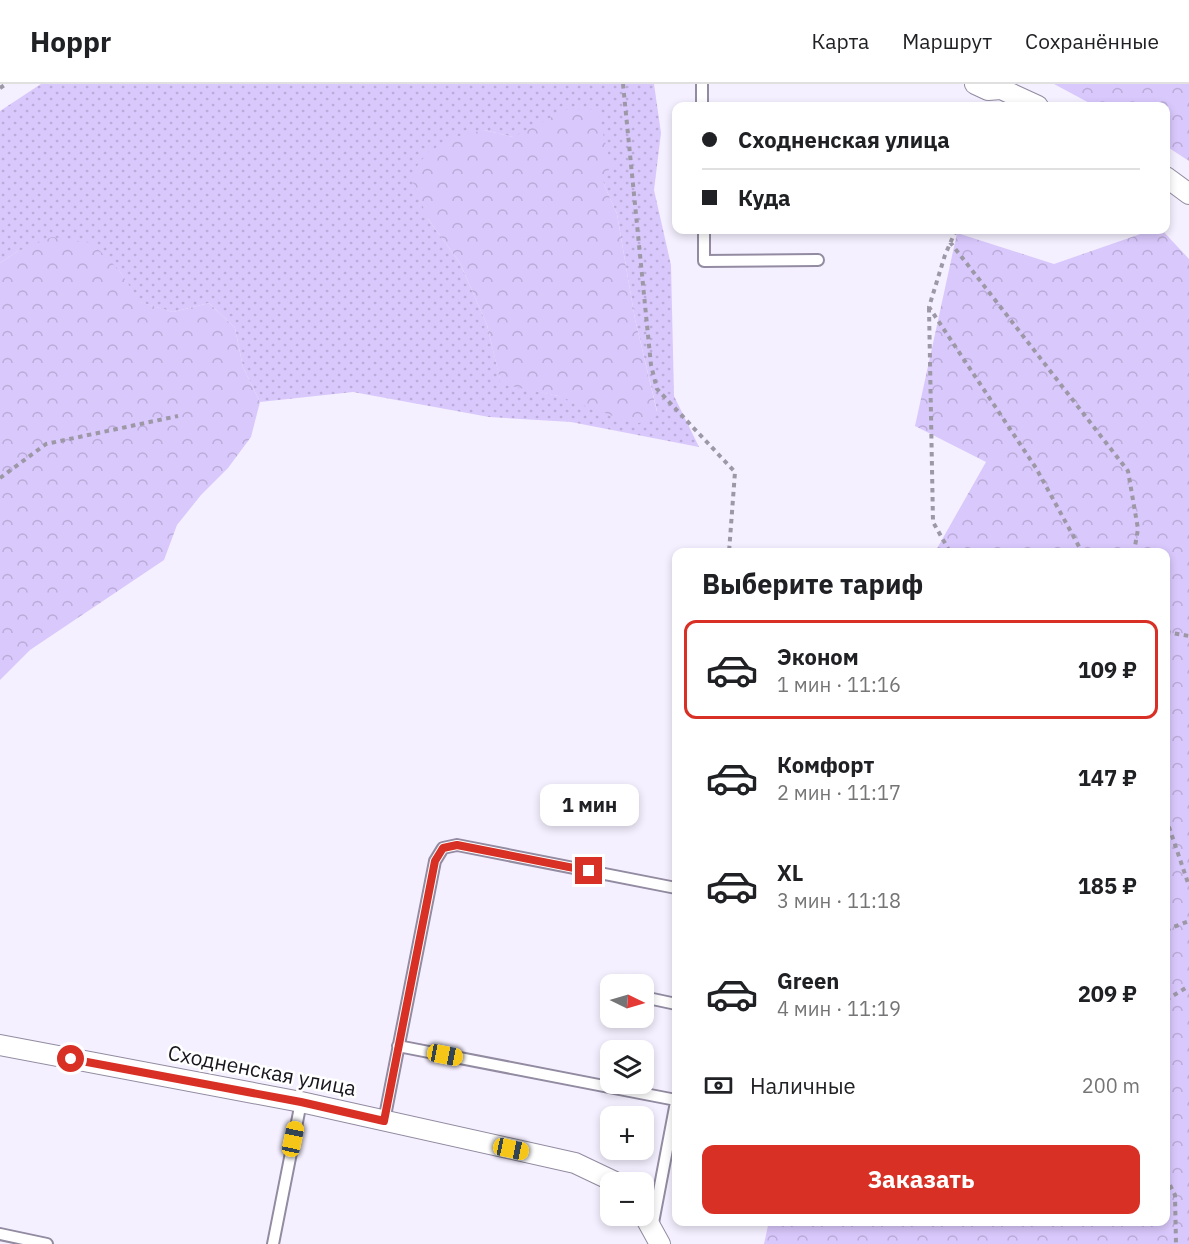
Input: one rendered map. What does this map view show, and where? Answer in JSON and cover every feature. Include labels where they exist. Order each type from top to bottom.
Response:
[{"type":"street","points":[[982,86],[1001,89],[1029,102]]},
{"type":"street","points":[[1170,180],[1189,194]]},
{"type":"street","name":"Сходненская улица","points":[[0,1045],[301,1102],[575,1163],[600,1175]]},
{"type":"lane","points":[[702,84],[702,102]]},
{"type":"lane","points":[[704,234],[704,261],[818,260]]},
{"type":"lane","points":[[384,1121],[435,861],[443,848],[457,845],[672,887]]},
{"type":"lane","points":[[654,999],[672,1003]]},
{"type":"lane","points":[[398,1046],[672,1100]]},
{"type":"lane","points":[[273,1244],[301,1102]]},
{"type":"lane","points":[[652,1229],[672,1122]]},
{"type":"lane","points":[[0,1234],[48,1244]]},
{"type":"path","points":[[0,88],[6,84]]},
{"type":"path","points":[[623,84],[651,365],[657,389],[735,472],[729,548]]},
{"type":"path","points":[[948,548],[933,522],[929,307],[954,234]]},
{"type":"path","points":[[950,242],[1128,471],[1138,529],[1135,548]]},
{"type":"path","points":[[929,307],[1036,468],[1080,548]]},
{"type":"path","points":[[0,478],[46,444],[178,416]]},
{"type":"path","points":[[1170,633],[1189,636]]},
{"type":"path","points":[[1170,830],[1189,886]]},
{"type":"path","points":[[1170,928],[1189,921]]},
{"type":"path","points":[[1170,998],[1189,986]]},
{"type":"path","points":[[1170,1185],[1175,1195],[1176,1244]]},
{"type":"green space","points":[[41,84],[654,84],[661,133],[654,190],[671,265],[674,396],[699,447],[571,422],[489,417],[353,392],[260,402],[243,367],[235,328],[209,303],[173,312],[139,302],[119,270],[18,251],[0,263],[0,111]],"holes":[[[484,130],[513,137],[603,182],[617,214],[635,319],[657,411],[558,396],[501,383],[487,325],[460,263],[428,219]]]},
{"type":"green space","points":[[1054,84],[1189,84],[1189,161],[1170,149],[1170,102],[1088,102]]},
{"type":"green space","points":[[566,110],[597,110],[611,165],[603,182],[617,214],[635,319],[657,412],[650,420],[635,424],[558,396],[501,384],[487,325],[460,263],[428,219],[410,175],[428,152],[455,137],[484,130],[513,137]]},
{"type":"green space","points":[[957,234],[1054,264],[1140,234],[1166,234],[1189,259],[1189,1244],[764,1244],[768,1226],[1170,1226],[1170,548],[937,548],[986,462],[915,426]]},
{"type":"green space","points":[[52,237],[92,243],[119,270],[140,302],[173,312],[209,303],[235,328],[243,367],[260,402],[251,437],[228,468],[201,495],[177,525],[164,560],[30,650],[0,680],[0,263],[18,251]]},
{"type":"route","points":[[71,1059],[301,1102],[384,1121],[435,861],[443,848],[457,845],[589,871]]}]
